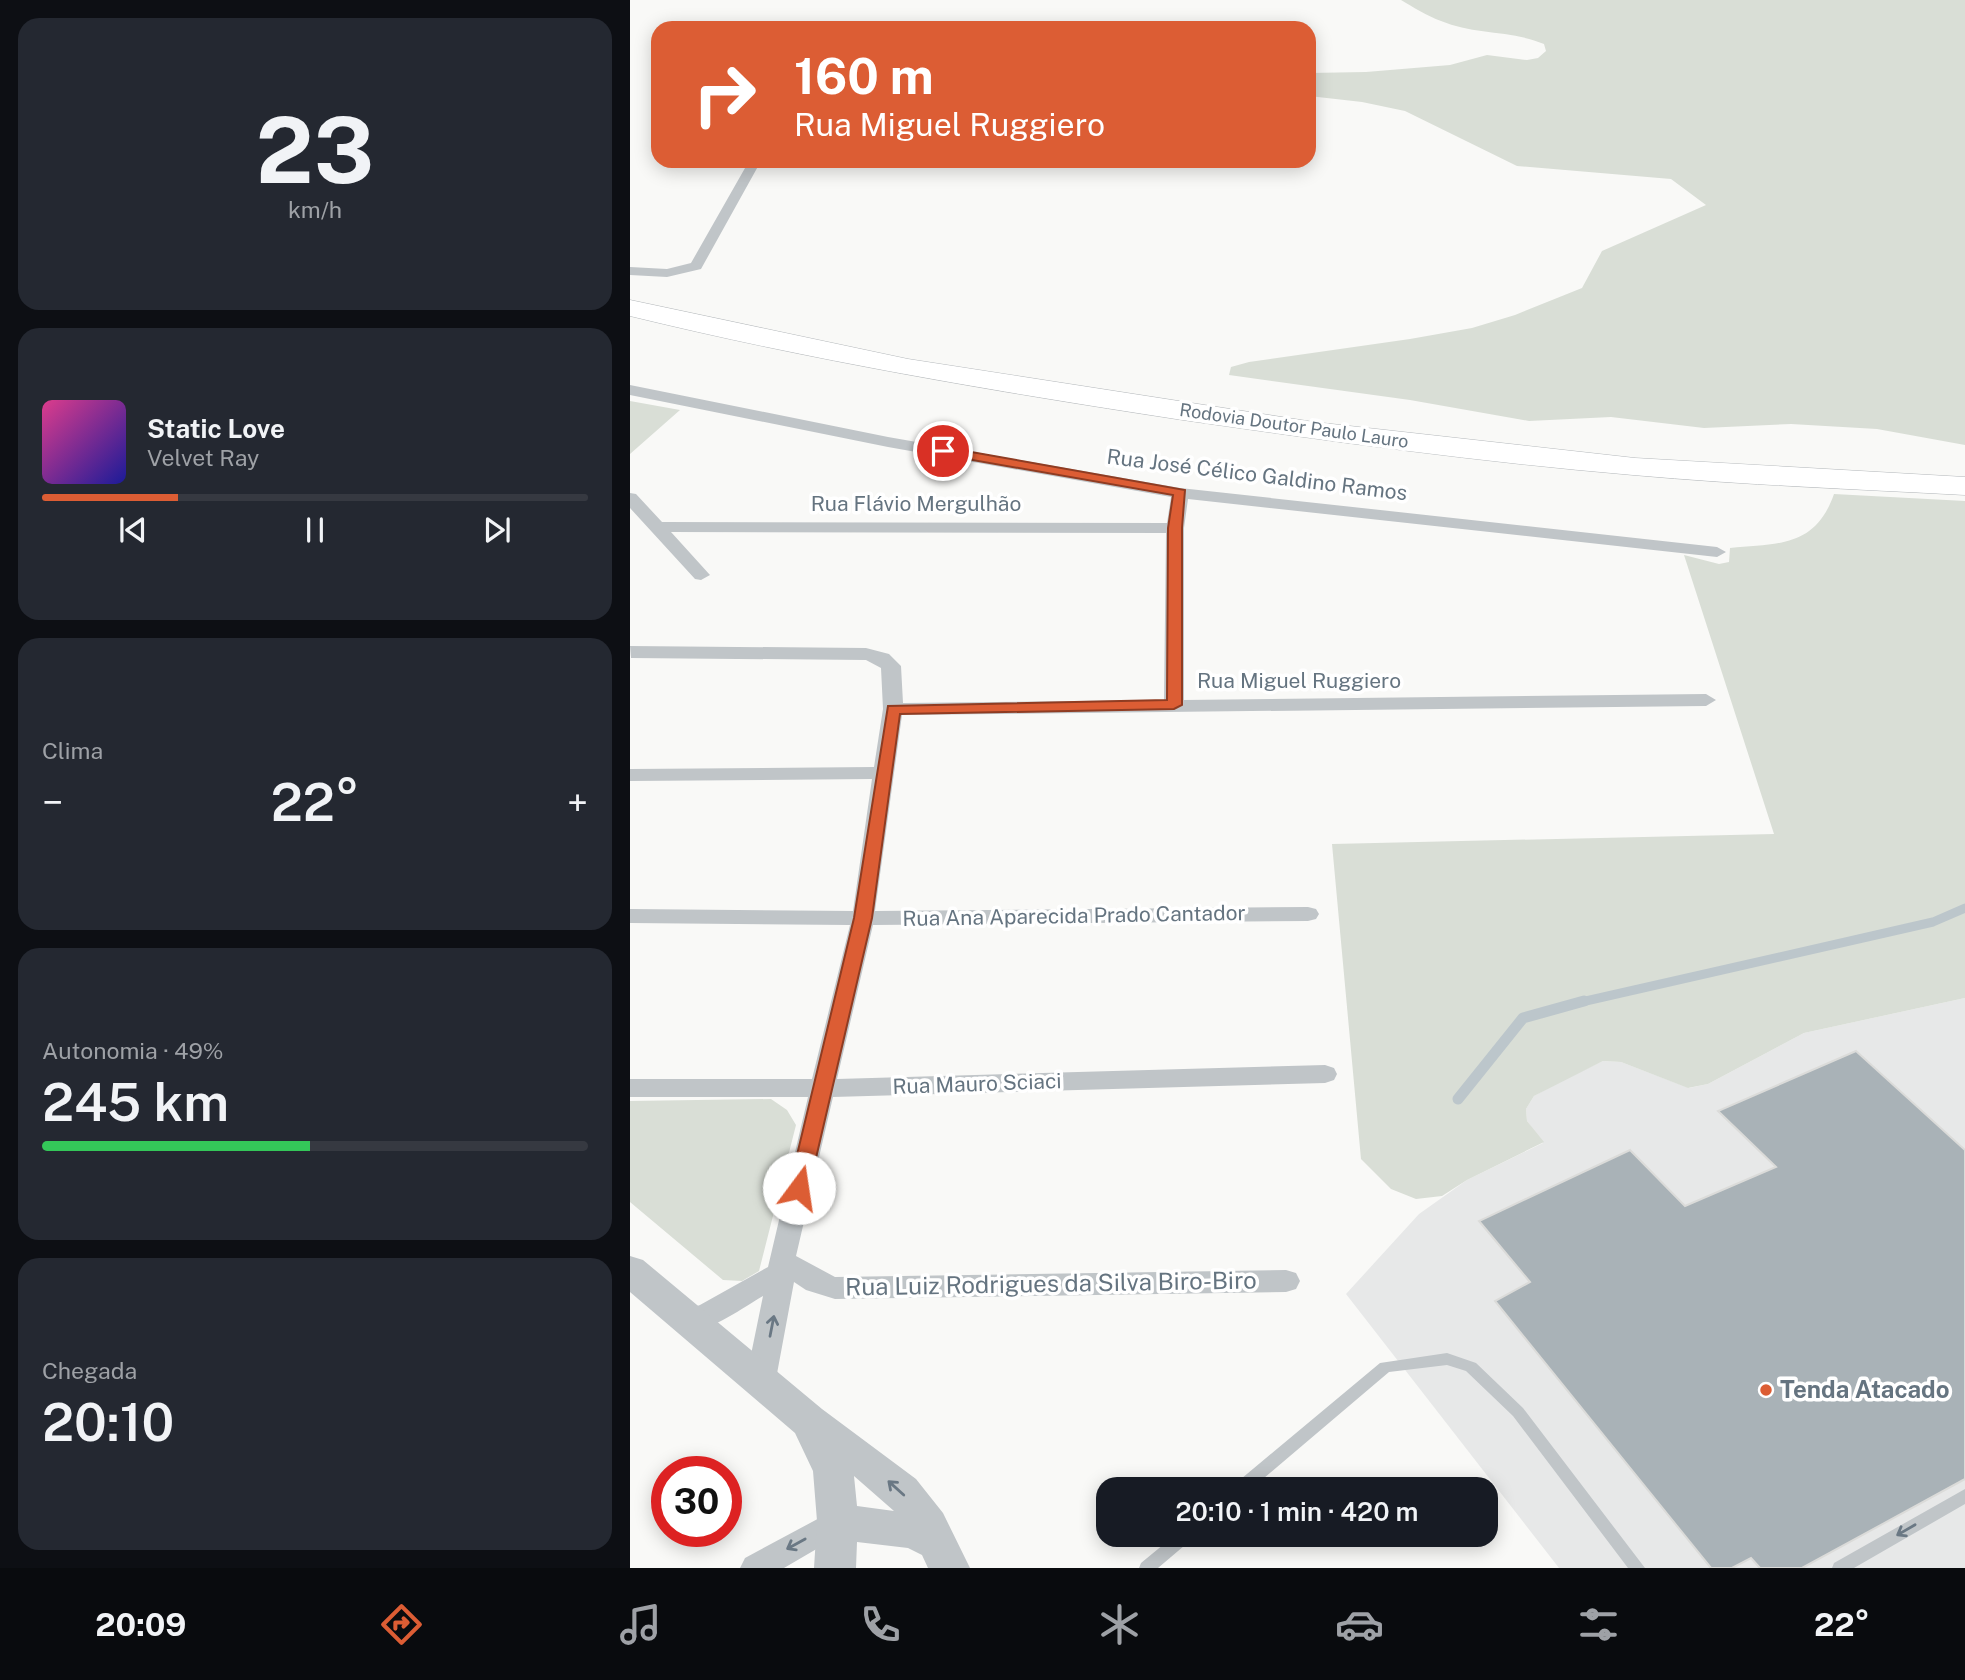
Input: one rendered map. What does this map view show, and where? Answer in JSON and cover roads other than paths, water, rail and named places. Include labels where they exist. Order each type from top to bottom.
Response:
[{"type":"highway","name":"Rodovia Doutor Paulo Lauro","points":[[630,308],[783,343],[920,370],[1224,418],[1418,443],[1713,472],[1965,486]]},
{"type":"street","points":[[630,271],[667,273],[696,266],[751,168]]},
{"type":"street","name":"Rua José Célico Galdino Ramos","points":[[630,390],[888,442],[1180,493],[1717,552]]},
{"type":"street","points":[[1174,705],[1175,528],[1180,493]]},
{"type":"street","points":[[630,498],[701,575]]},
{"type":"street","name":"Rua Flávio Mergulhão","points":[[657,527],[1175,528]]},
{"type":"street","points":[[631,652],[875,656],[891,666],[893,709],[881,773],[863,918],[782,1266],[761,1380]]},
{"type":"street","name":"Rua Miguel Ruggiero","points":[[893,709],[1706,700]]},
{"type":"street","points":[[630,775],[881,773]]},
{"type":"street","name":"Rua Ana Aparecida Prado Cantador","points":[[630,916],[863,918],[1308,914]]},
{"type":"street","name":"Rua Mauro Sciaci","points":[[630,1088],[824,1088],[1325,1074]]},
{"type":"street","points":[[687,1321],[710,1312],[782,1266]]},
{"type":"street","name":"Rua Luiz Rodrigues da Silva Biro-Biro","points":[[782,1266],[835,1288],[1286,1281]]},
{"type":"street","points":[[630,1270],[810,1423],[882,1475],[913,1504],[943,1555]]},
{"type":"street","points":[[810,1423],[832,1471],[838,1521],[835,1568]]},
{"type":"street","points":[[756,1568],[838,1521],[911,1531],[943,1555]]},
{"type":"lane","points":[[1254,1477],[1385,1367],[1447,1359],[1471,1367],[1518,1412],[1637,1568]]},
{"type":"lane","points":[[1840,1568],[1965,1496]]},
{"type":"lane","points":[[1147,1568],[1172,1547]]},
{"type":"waterway","points":[[1577,1003],[1933,922],[1965,908]]},
{"type":"waterway","points":[[1458,1099],[1523,1018],[1584,1001]]},
{"type":"place","name":"Tenda Atacado","points":[[1766,1390]]}]
